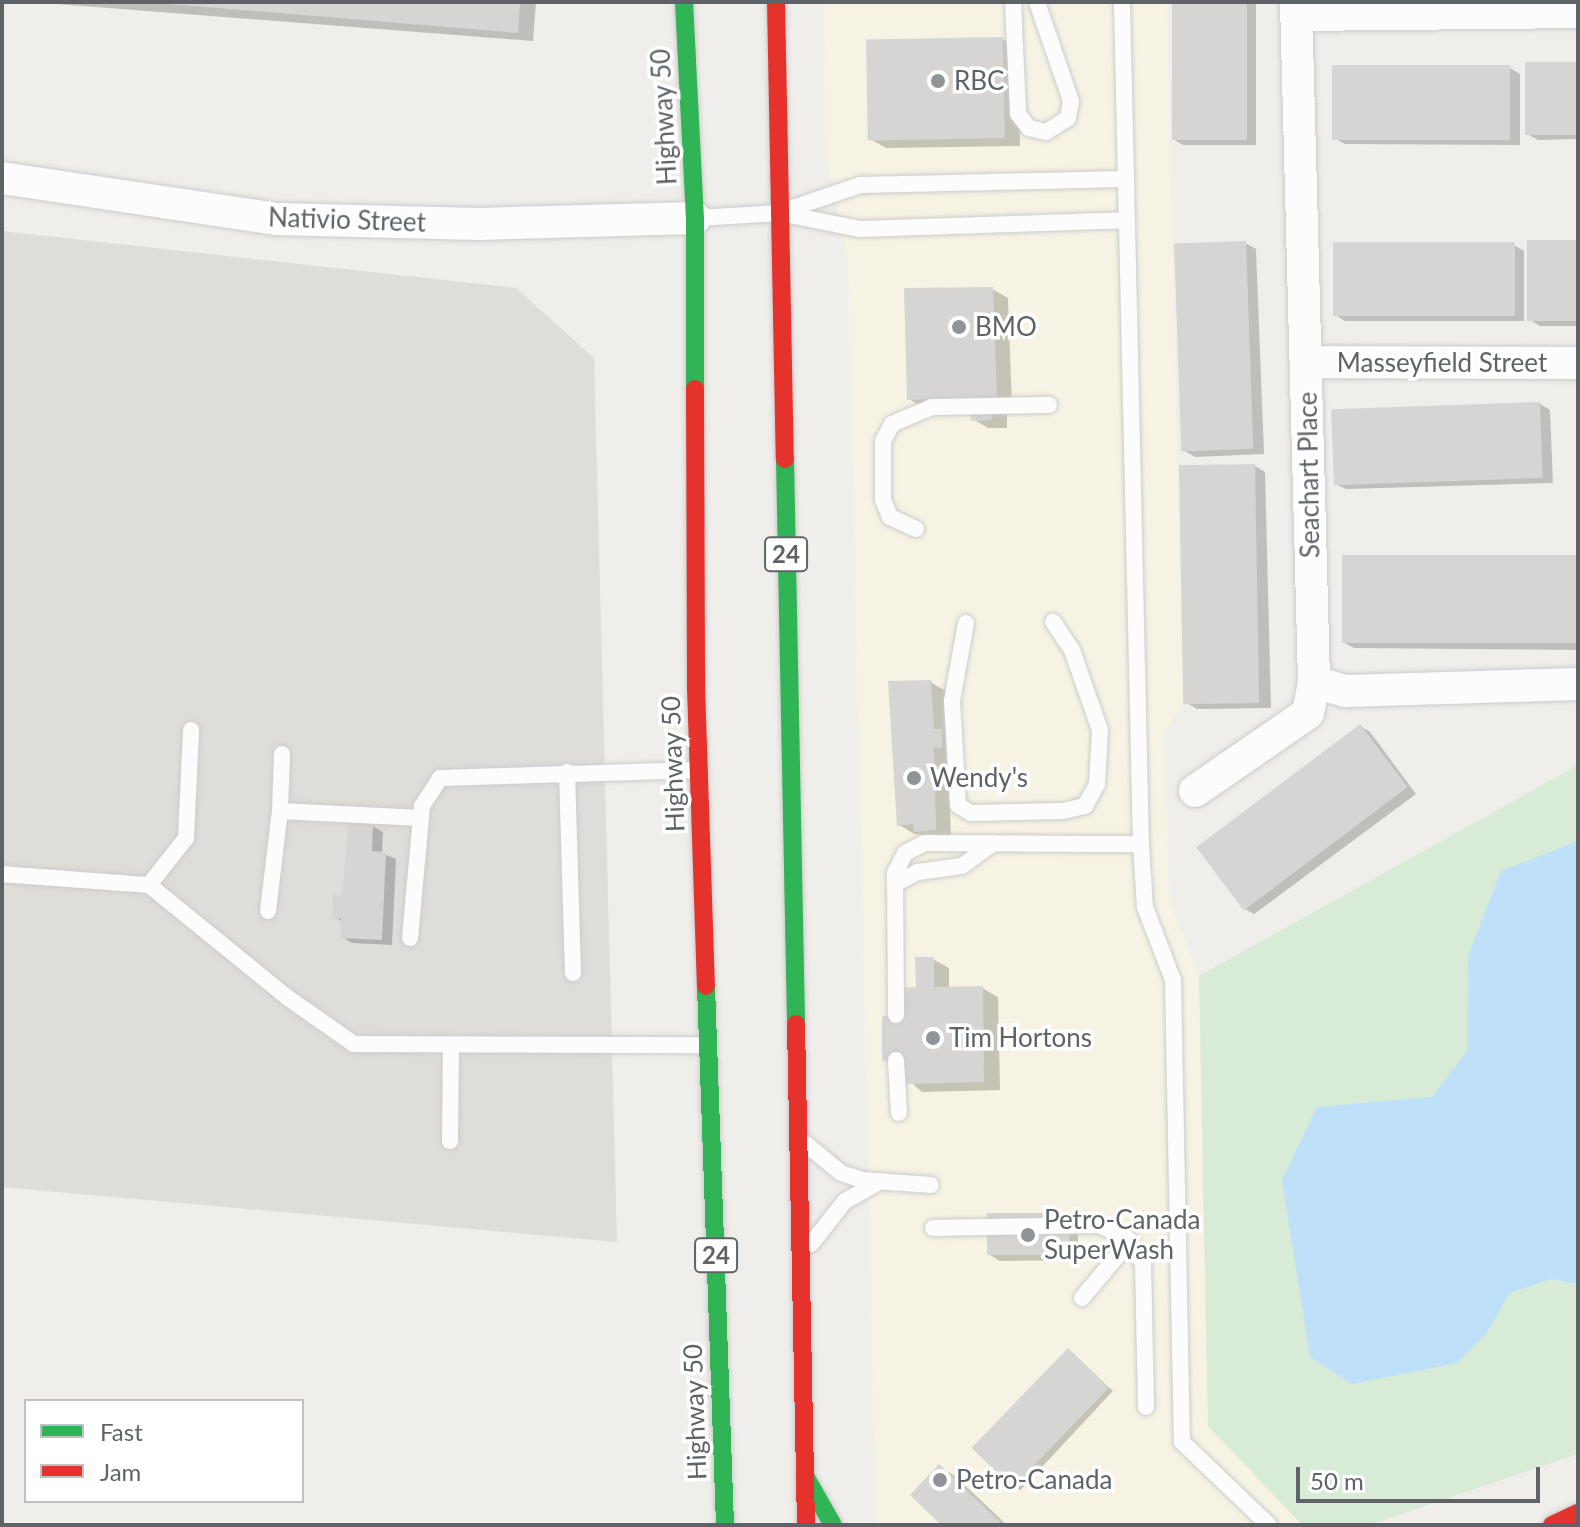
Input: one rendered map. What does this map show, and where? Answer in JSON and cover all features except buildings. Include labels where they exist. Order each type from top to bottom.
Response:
[{"type":"main road","name":"Highway 50","points":[[684,2],[695,218],[699,770],[725,1525]]},
{"type":"main road","name":"24","points":[[776,2],[806,1525]]},
{"type":"main road","points":[[805,1476],[833,1525]]},
{"type":"main road","points":[[1552,1525],[1578,1513]]},
{"type":"street","points":[[1296,9],[1578,12]]},
{"type":"street","name":"Seachart Place","points":[[1296,9],[1314,682]]},
{"type":"street","name":"Nativio Street","points":[[2,178],[276,219],[449,224],[695,218]]},
{"type":"street","name":"Masseyfield Street","points":[[1306,362],[1578,363]]},
{"type":"street","points":[[1195,791],[1308,713],[1314,682],[1346,691],[1578,684]]},
{"type":"lane","points":[[1013,2],[1018,114],[1029,128],[1046,132],[1068,118],[1071,101],[1037,2]]},
{"type":"lane","points":[[1122,2],[1141,844],[1145,907],[1173,980],[1182,1442],[1269,1525]]},
{"type":"lane","points":[[780,213],[860,185],[1125,179]]},
{"type":"lane","points":[[695,218],[780,213],[860,229],[1126,220]]},
{"type":"lane","points":[[916,529],[890,517],[883,500],[883,441],[892,424],[932,407],[1049,405]]},
{"type":"lane","points":[[966,623],[952,701],[958,805],[971,813],[1063,811],[1085,806],[1097,784],[1100,730],[1072,650],[1053,622]]},
{"type":"lane","points":[[149,885],[186,838],[191,730]]},
{"type":"lane","points":[[268,911],[280,811],[282,754]]},
{"type":"lane","points":[[410,938],[422,806],[440,778],[699,770]]},
{"type":"lane","points":[[567,772],[573,973]]},
{"type":"lane","points":[[280,811],[421,818]]},
{"type":"lane","points":[[896,1015],[895,884],[898,862],[914,847],[994,843],[1141,844]]},
{"type":"lane","points":[[895,884],[918,872],[962,866],[994,843]]},
{"type":"lane","points":[[2,874],[149,885],[288,998],[354,1044],[709,1045]]},
{"type":"lane","points":[[450,1141],[451,1045]]},
{"type":"lane","points":[[896,1060],[899,1113]]},
{"type":"lane","points":[[797,1134],[841,1173],[876,1184],[931,1185]]},
{"type":"lane","points":[[800,1269],[826,1221],[845,1201],[876,1184]]},
{"type":"lane","points":[[933,1228],[1098,1225],[1130,1241],[1143,1263],[1145,1279],[1146,1407]]},
{"type":"lane","points":[[1082,1298],[1130,1241]]},
{"type":"shaded area","points":[[824,2],[1167,2],[1183,705],[1164,732],[1169,899],[1199,976],[1208,1425],[1302,1525],[876,1525],[848,260],[826,158]]},
{"type":"shaded area","points":[[2,231],[516,288],[594,358],[617,1242],[2,1187]]},
{"type":"green space","points":[[1578,765],[1578,1454],[1369,1525],[1302,1525],[1208,1426],[1199,976]]},
{"type":"water","points":[[1578,841],[1578,1284],[1551,1279],[1510,1293],[1486,1334],[1457,1363],[1352,1384],[1310,1357],[1282,1180],[1317,1107],[1432,1097],[1467,1051],[1468,956],[1501,871]]},
{"type":"traffic: fast","points":[[684,2],[695,218],[695,389]]},
{"type":"traffic: fast","points":[[785,459],[796,1024]]},
{"type":"traffic: fast","points":[[706,986],[725,1525]]},
{"type":"traffic: fast","points":[[805,1476],[833,1525]]},
{"type":"traffic: jam","points":[[776,2],[785,459]]},
{"type":"traffic: jam","points":[[695,389],[696,687],[706,986]]},
{"type":"traffic: jam","points":[[796,1024],[806,1525]]},
{"type":"traffic: jam","points":[[1552,1525],[1578,1513]]},
{"type":"place","name":"RBC","points":[[938,81]]},
{"type":"place","name":"BMO","points":[[959,327]]},
{"type":"place","name":"Wendy's","points":[[914,778]]},
{"type":"place","name":"Tim Hortons","points":[[933,1038]]},
{"type":"place","name":"Petro-Canada SuperWash","points":[[1028,1235]]},
{"type":"place","name":"Petro-Canada","points":[[940,1480]]}]
